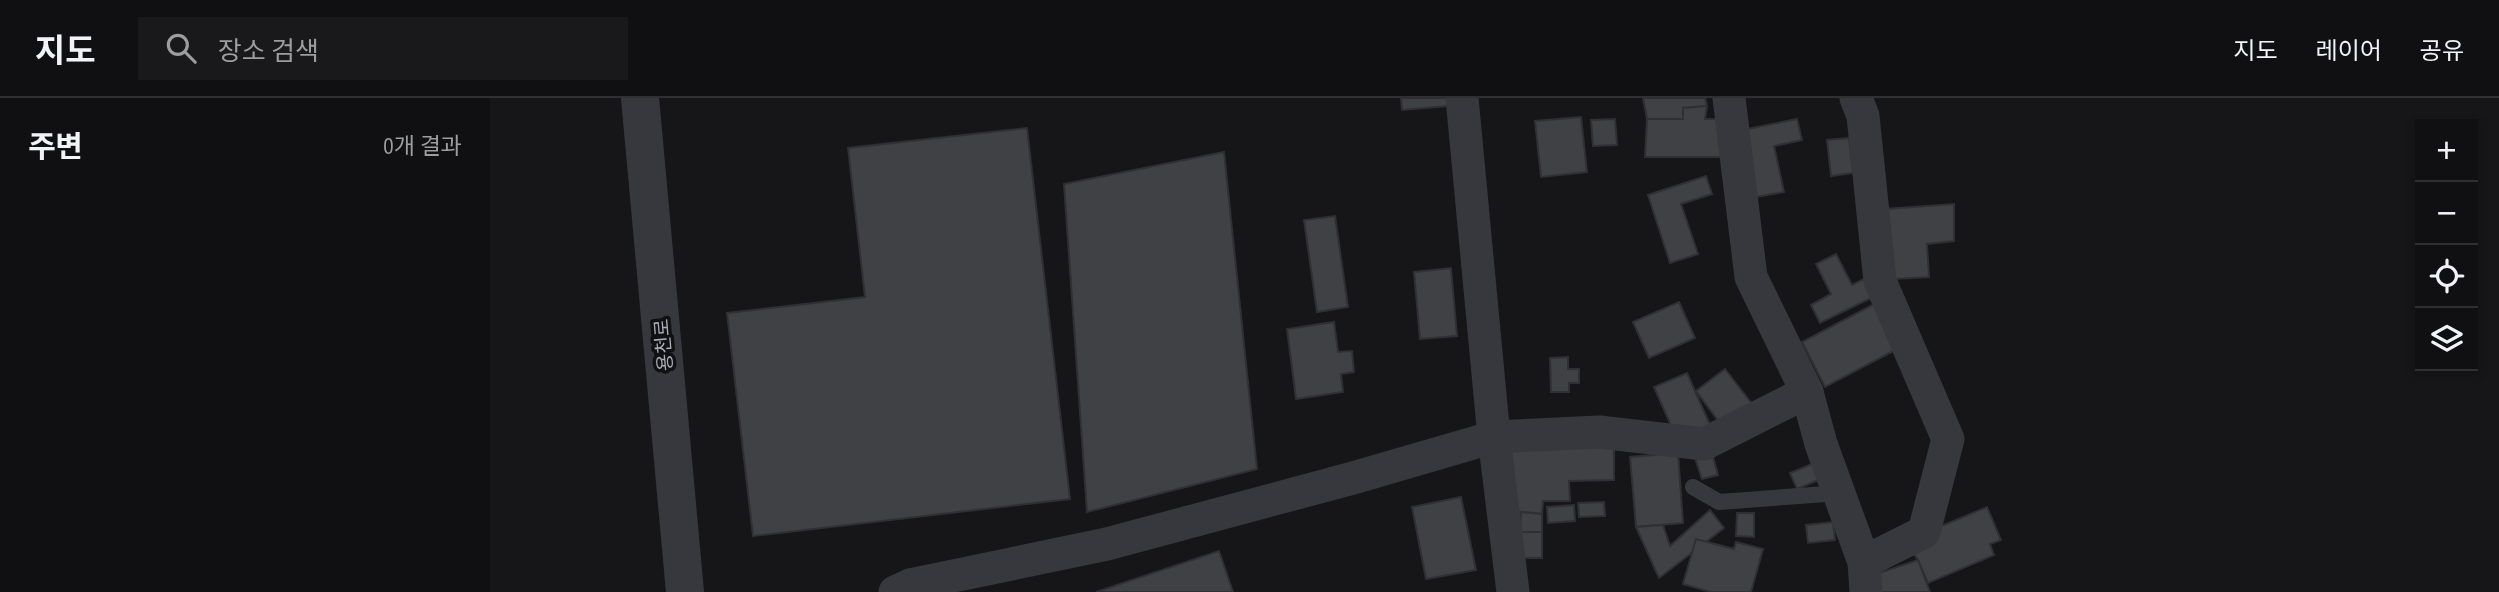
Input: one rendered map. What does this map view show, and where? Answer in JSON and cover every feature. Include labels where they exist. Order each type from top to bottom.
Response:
[{"type":"street","name":"용천로","points":[[640,98],[685,592]]},
{"type":"street","points":[[1462,98],[1494,437],[1513,592]]},
{"type":"street","points":[[1729,98],[1751,277],[1807,392],[1821,444],[1865,577],[1924,532],[1948,439],[1880,281],[1863,116],[1856,98]]},
{"type":"street","points":[[895,592],[910,585],[1120,540],[1494,437],[1599,432],[1704,444],[1807,392]]},
{"type":"lane","points":[[1693,487],[1719,502],[1839,493]]},
{"type":"building","points":[[1401,98],[1447,98],[1448,106],[1402,110]]},
{"type":"building","points":[[1643,98],[1705,98],[1707,106],[1683,108],[1683,119],[1647,119]]},
{"type":"building","points":[[1707,106],[1705,119],[1719,119],[1721,157],[1645,157],[1647,119],[1683,119],[1683,108]]},
{"type":"building","points":[[1581,117],[1587,172],[1541,177],[1535,121]]},
{"type":"building","points":[[1615,119],[1617,145],[1593,146],[1591,120]]},
{"type":"building","points":[[1797,119],[1802,140],[1774,146],[1784,192],[1756,197],[1742,130]]},
{"type":"building","points":[[1027,128],[1070,499],[753,536],[727,313],[865,297],[848,148]]},
{"type":"building","points":[[1849,138],[1853,173],[1831,176],[1827,140]]},
{"type":"building","points":[[1224,152],[1257,469],[1087,512],[1064,184]]},
{"type":"building","points":[[1706,176],[1712,194],[1681,204],[1698,254],[1670,263],[1648,195]]},
{"type":"building","points":[[1954,204],[1954,241],[1927,244],[1929,277],[1894,279],[1885,209]]},
{"type":"building","points":[[1335,216],[1348,307],[1317,312],[1304,220]]},
{"type":"building","points":[[1836,254],[1852,285],[1868,277],[1877,295],[1820,323],[1811,305],[1831,294],[1816,264]]},
{"type":"building","points":[[1451,268],[1457,336],[1420,339],[1414,272]]},
{"type":"building","points":[[1679,302],[1695,338],[1649,358],[1633,322]]},
{"type":"building","points":[[1876,303],[1899,348],[1825,387],[1802,342]]},
{"type":"building","points":[[1334,322],[1338,352],[1352,351],[1354,372],[1341,374],[1343,392],[1296,399],[1287,329]]},
{"type":"building","points":[[1568,357],[1568,369],[1579,369],[1579,383],[1569,383],[1569,392],[1551,392],[1550,358]]},
{"type":"building","points":[[1725,369],[1753,405],[1723,427],[1696,391]]},
{"type":"building","points":[[1687,373],[1710,425],[1677,439],[1654,387]]},
{"type":"building","points":[[1614,443],[1614,480],[1569,481],[1570,501],[1543,501],[1542,514],[1511,511],[1505,448]]},
{"type":"building","points":[[1678,453],[1683,523],[1636,527],[1630,457]]},
{"type":"building","points":[[1712,453],[1718,475],[1702,479],[1695,458]]},
{"type":"building","points":[[1819,461],[1826,477],[1797,489],[1790,473]]},
{"type":"building","points":[[1461,497],[1476,570],[1426,579],[1412,507]]},
{"type":"building","points":[[1604,502],[1605,516],[1579,517],[1578,503]]},
{"type":"building","points":[[1574,505],[1575,521],[1548,523],[1547,507]]},
{"type":"building","points":[[1987,507],[2001,540],[1990,544],[1994,555],[1928,583],[1913,553],[1927,532]]},
{"type":"building","points":[[1710,510],[1724,528],[1659,578],[1636,527],[1663,525],[1670,546]]},
{"type":"building","points":[[1521,512],[1542,514],[1542,532],[1520,532]]},
{"type":"building","points":[[1737,513],[1754,513],[1754,537],[1736,536]]},
{"type":"building","points":[[1833,522],[1835,540],[1808,543],[1806,525]]},
{"type":"building","points":[[1520,532],[1542,532],[1542,558],[1520,558]]},
{"type":"building","points":[[1696,539],[1734,549],[1736,542],[1763,549],[1751,592],[1711,592],[1683,584]]},
{"type":"building","points":[[1219,551],[1233,592],[1096,592]]},
{"type":"building","points":[[1918,560],[1930,592],[1876,592],[1870,576]]}]
